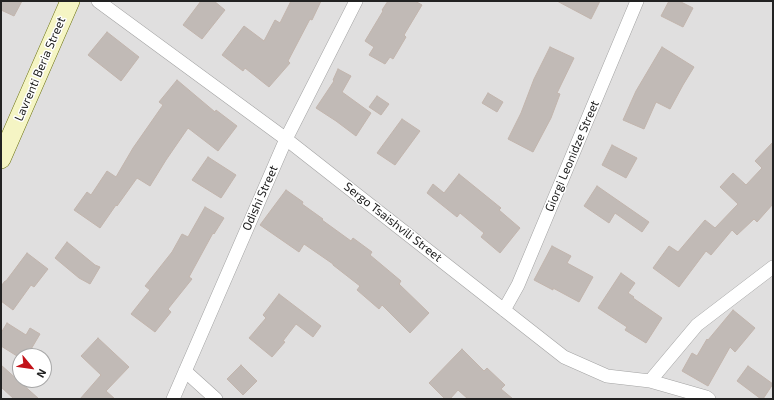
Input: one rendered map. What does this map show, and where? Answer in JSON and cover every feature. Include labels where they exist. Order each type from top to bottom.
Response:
[{"type":"main road","name":"Lavrenti Beria Street","points":[[1,159],[70,1]]},
{"type":"street","name":"Sergo Tsaishvili Street","points":[[98,1],[286,139],[564,357],[607,376],[650,381],[707,398]]},
{"type":"street","name":"Odishi Street","points":[[173,399],[286,139],[356,1]]},
{"type":"street","name":"Giorgi Leonidze Street","points":[[504,310],[518,285],[637,1]]},
{"type":"street","points":[[650,381],[697,325],[773,267]]},
{"type":"street","points":[[185,372],[216,399]]},
{"type":"shaded area","points":[[1,1],[773,1],[773,399],[1,399]]},
{"type":"building","points":[[1,1],[22,1],[14,16],[1,10]]},
{"type":"building","points":[[201,1],[214,1],[225,10],[202,39],[183,25]]},
{"type":"building","points":[[291,1],[321,1],[312,20],[310,19],[288,61],[290,63],[269,87],[245,68],[243,71],[222,55],[244,26],[264,41],[275,20],[280,23]]},
{"type":"building","points":[[388,1],[415,1],[422,5],[404,35],[406,37],[393,59],[390,57],[385,64],[369,55],[374,47],[365,41]]},
{"type":"building","points":[[557,1],[600,1],[591,19]]},
{"type":"building","points":[[669,1],[679,1],[693,8],[683,27],[661,16]]},
{"type":"building","points":[[107,32],[139,57],[121,81],[88,55]]},
{"type":"building","points":[[550,47],[574,58],[557,93],[560,94],[551,118],[533,152],[508,139],[521,113],[534,79]]},
{"type":"building","points":[[662,47],[694,67],[670,109],[656,102],[644,129],[623,120],[636,91]]},
{"type":"building","points":[[338,69],[351,76],[342,92],[371,113],[356,136],[316,108],[334,81],[333,80]]},
{"type":"building","points":[[177,80],[215,112],[216,110],[237,126],[218,151],[188,128],[150,186],[137,178],[100,228],[74,210],[87,192],[91,195],[107,171],[116,177],[133,148],[163,105],[159,102]]},
{"type":"building","points":[[488,93],[503,102],[497,112],[482,103]]},
{"type":"building","points":[[377,96],[389,104],[381,115],[369,107]]},
{"type":"building","points":[[402,119],[420,131],[395,165],[377,153]]},
{"type":"building","points":[[773,142],[773,204],[757,222],[754,219],[737,235],[732,230],[711,255],[706,251],[679,287],[653,268],[669,246],[678,252],[705,220],[715,228],[738,204],[720,187],[733,173],[746,185],[762,168],[755,161]]},
{"type":"building","points":[[612,145],[637,158],[626,178],[602,165]]},
{"type":"building","points":[[208,157],[236,175],[221,198],[192,180]]},
{"type":"building","points":[[459,174],[501,208],[499,210],[520,228],[500,253],[481,237],[484,233],[460,213],[457,217],[427,193],[433,184],[444,193]]},
{"type":"building","points":[[597,186],[649,222],[642,232],[615,213],[609,223],[584,206]]},
{"type":"building","points":[[286,190],[303,202],[302,204],[323,219],[322,220],[351,241],[353,238],[372,252],[370,255],[401,281],[399,284],[429,313],[410,333],[382,305],[379,309],[357,290],[360,286],[333,264],[304,244],[299,252],[260,225]]},
{"type":"building","points":[[205,207],[224,218],[214,234],[213,233],[189,277],[192,279],[168,309],[171,312],[155,332],[131,314],[150,290],[145,286],[172,252],[182,234],[188,237]]},
{"type":"building","points":[[67,242],[95,265],[100,267],[90,284],[79,278],[55,258]]},
{"type":"building","points":[[552,246],[571,256],[567,263],[593,277],[579,302],[534,280]]},
{"type":"building","points":[[27,253],[48,269],[34,287],[31,285],[13,310],[1,301],[1,286]]},
{"type":"building","points":[[621,273],[635,283],[628,293],[662,318],[646,343],[625,330],[627,327],[598,308]]},
{"type":"building","points":[[279,294],[321,326],[313,337],[296,324],[283,341],[285,342],[272,357],[249,338],[266,318],[263,315]]},
{"type":"building","points":[[733,310],[755,328],[735,352],[730,347],[708,386],[682,371],[692,353],[697,356],[707,339],[708,340]]},
{"type":"building","points":[[7,323],[26,335],[30,328],[40,334],[32,348],[12,348],[12,353],[1,346],[1,333]]},
{"type":"building","points":[[98,338],[129,367],[106,391],[115,399],[80,399],[101,375],[81,356]]},
{"type":"building","points":[[462,349],[484,371],[487,368],[505,385],[501,389],[513,399],[468,399],[458,390],[450,399],[445,399],[429,383]]},
{"type":"building","points":[[1,365],[12,375],[12,388],[27,388],[39,399],[14,399],[1,387]]},
{"type":"building","points":[[241,365],[257,381],[243,395],[227,379]]},
{"type":"building","points":[[748,366],[773,384],[763,399],[737,381]]}]
